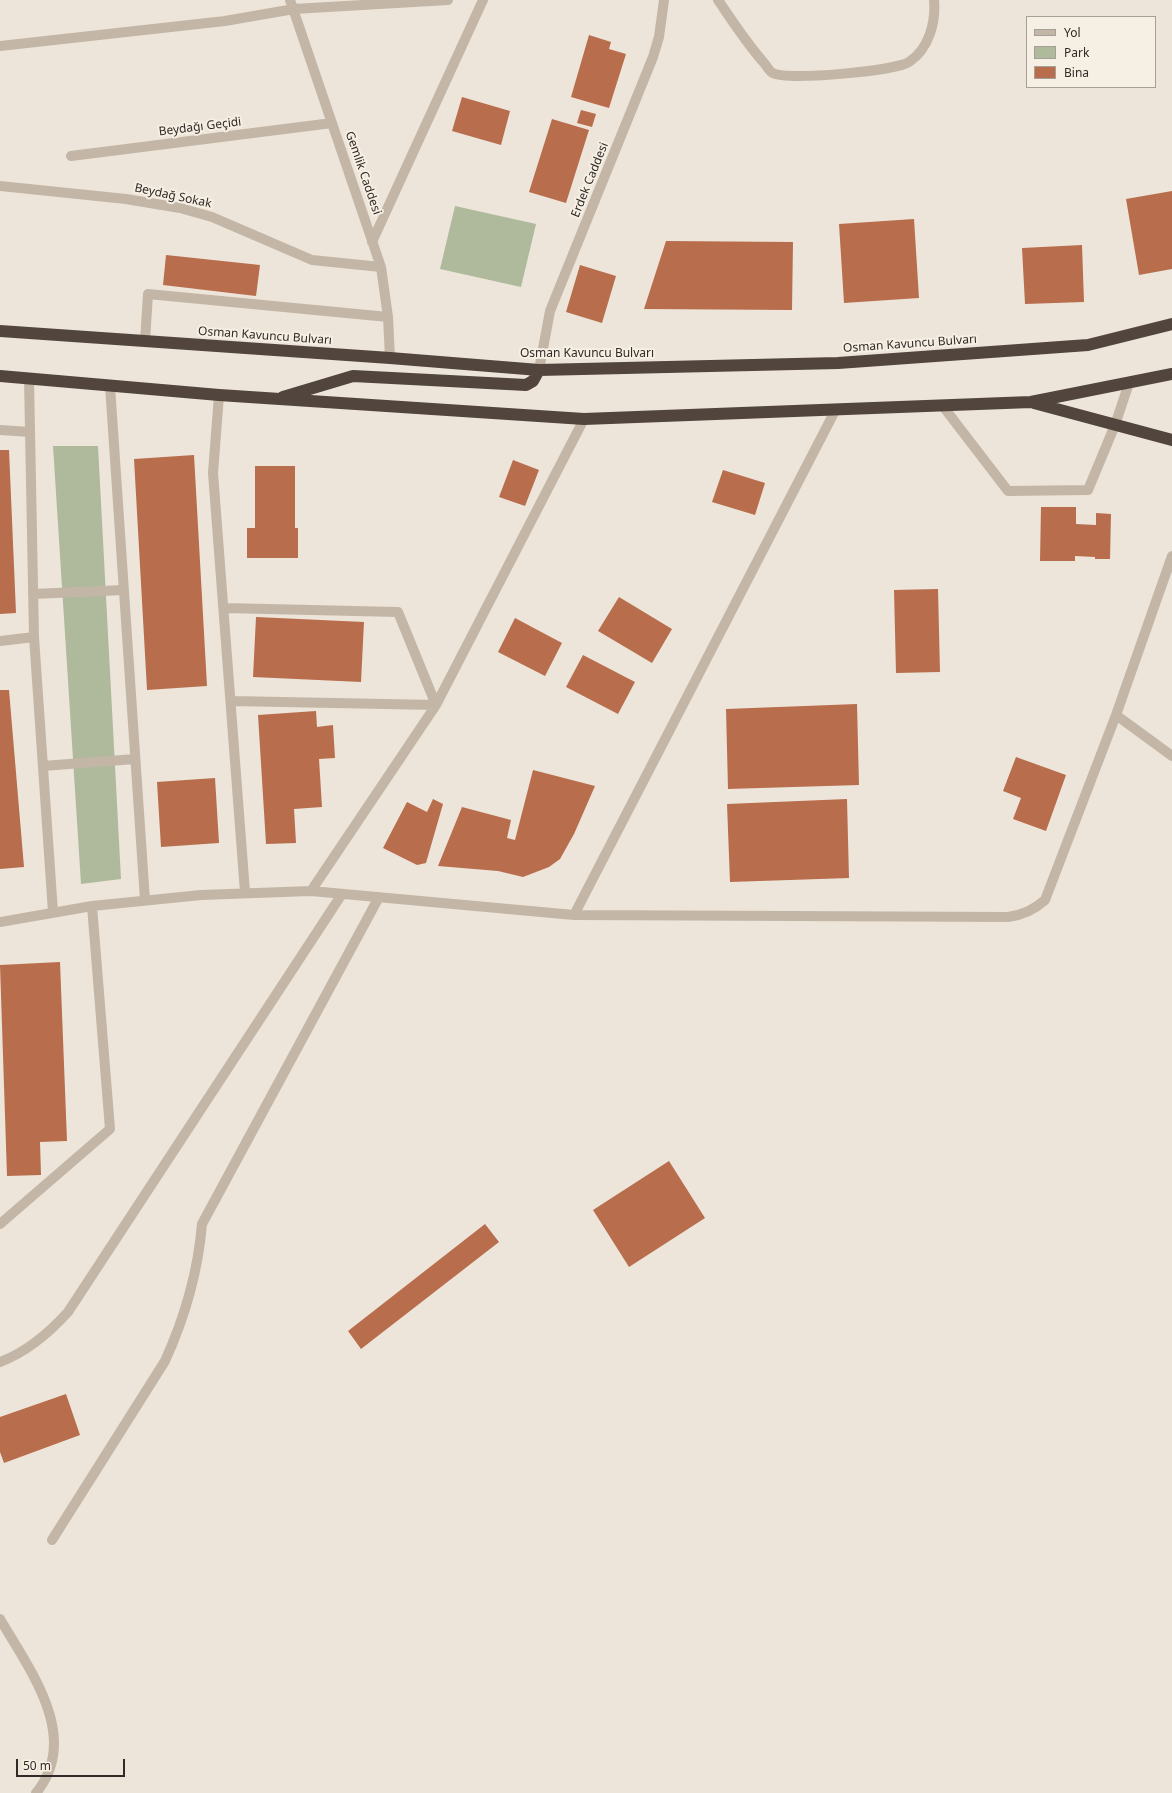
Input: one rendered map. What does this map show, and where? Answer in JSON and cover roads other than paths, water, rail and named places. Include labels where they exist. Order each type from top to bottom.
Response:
[{"type":"highway","name":"Osman Kavuncu Bulvarı","points":[[0,331],[390,358],[539,370],[838,363],[1064,347],[1088,345],[1172,324]]},
{"type":"highway","points":[[276,399],[353,376],[526,386],[533,381],[539,370]]},
{"type":"highway","points":[[0,376],[220,395],[584,418],[1031,402],[1129,384],[1172,374]]},
{"type":"highway","points":[[1031,402],[1172,440]]},
{"type":"street","points":[[0,46],[225,21],[292,5],[448,0]]},
{"type":"street","points":[[372,242],[483,0]]},
{"type":"street","name":"Erdek Caddesi","points":[[539,370],[550,311],[653,57],[659,37],[664,0]]},
{"type":"street","points":[[718,0],[755,53],[772,73],[790,76],[871,70],[908,62],[927,43],[935,12],[934,0]]},
{"type":"street","name":"Gemlik Caddesi","points":[[292,5],[380,267],[388,317],[390,358]]},
{"type":"street","name":"Beydağı Geçidi","points":[[71,156],[332,123]]},
{"type":"street","name":"Beydağ Sokak","points":[[0,186],[126,199],[180,208],[212,217],[312,260],[380,267]]},
{"type":"street","points":[[145,341],[148,294],[388,317]]},
{"type":"street","points":[[29,378],[34,637],[53,912]]},
{"type":"street","points":[[942,405],[1008,491],[1088,490],[1116,425],[1129,384]]},
{"type":"street","points":[[110,386],[144,900]]},
{"type":"street","points":[[220,395],[213,472],[245,892]]},
{"type":"street","points":[[574,915],[836,409]]},
{"type":"street","points":[[311,891],[436,705],[584,418]]},
{"type":"street","points":[[0,430],[30,432]]},
{"type":"street","points":[[0,922],[92,906],[144,900],[245,892],[311,891],[574,915],[1008,917],[1024,914],[1045,900],[1116,715],[1172,556]]},
{"type":"street","points":[[33,594],[124,590]]},
{"type":"street","points":[[224,608],[398,612],[436,705]]},
{"type":"street","points":[[0,641],[34,637]]},
{"type":"street","points":[[231,701],[436,705]]},
{"type":"street","points":[[1116,715],[1172,756]]},
{"type":"street","points":[[43,766],[135,759]]},
{"type":"street","points":[[0,1362],[33,1345],[53,1328],[68,1312],[342,894]]},
{"type":"street","points":[[52,1540],[164,1361],[191,1294],[199,1255],[202,1224],[379,897]]},
{"type":"street","points":[[0,1224],[110,1129],[92,906]]},
{"type":"street","points":[[0,1619],[43,1694],[52,1720],[54,1745],[53,1756],[46,1778],[36,1793]]}]
